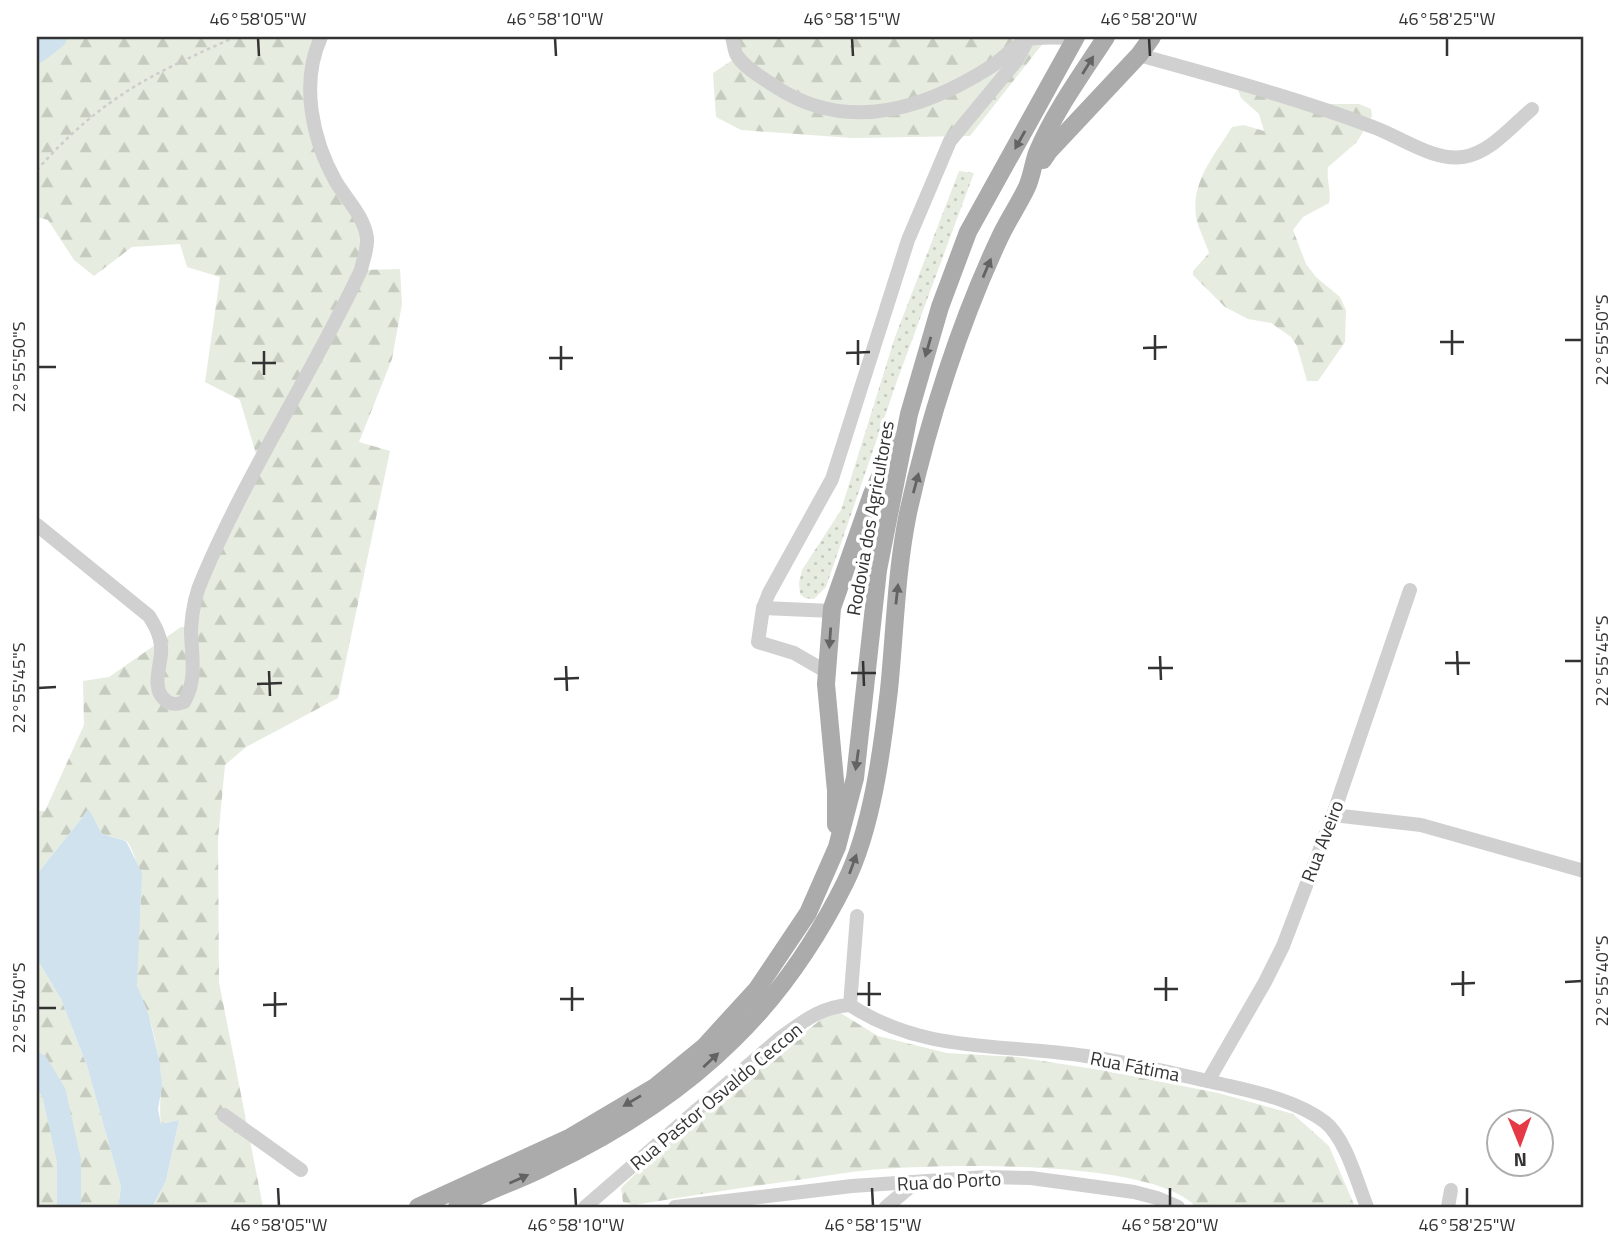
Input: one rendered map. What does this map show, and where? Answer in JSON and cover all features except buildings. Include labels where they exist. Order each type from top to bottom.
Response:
[{"type":"main road","name":"Rodovia dos Agricultores","points":[[418,1207],[569,1138],[655,1087],[704,1047],[757,989],[808,913],[837,847],[855,778],[878,570],[909,414],[940,307],[968,232],[1075,37]]},
{"type":"main road","name":"Rodovia dos Agricultores","points":[[457,1207],[547,1167],[626,1125],[689,1081],[736,1037],[776,992],[801,958],[846,882],[859,846],[878,771],[902,550],[909,512],[940,396],[980,284],[1028,184],[1037,154],[1057,114],[1106,37]]},
{"type":"main road","points":[[1028,184],[1049,151],[1139,55],[1152,37]]},
{"type":"main road","points":[[837,847],[836,792],[827,673],[831,611],[873,494],[909,414]]},
{"type":"street","points":[[37,524],[149,616],[156,626],[162,649],[157,681],[160,695],[168,702],[184,702],[192,677],[191,627],[202,579],[270,442],[348,300],[364,259],[367,238],[356,209],[337,183],[324,156],[309,102],[314,58],[321,37]]},
{"type":"street","points":[[733,37],[737,57],[766,80],[797,100],[822,109],[845,113],[882,111],[924,101],[993,65],[1028,39],[1075,37]]},
{"type":"street","points":[[827,673],[794,653],[758,642],[763,608],[787,556],[832,479],[908,240],[950,141],[1017,60],[1028,39]]},
{"type":"street","points":[[1139,55],[1373,127],[1443,157],[1465,157],[1488,147],[1532,109]]},
{"type":"street","name":"Rua Aveiro","points":[[1209,1081],[1283,946],[1334,815],[1410,590]]},
{"type":"street","points":[[763,608],[831,611]]},
{"type":"street","points":[[1334,815],[1421,825],[1584,871]]},
{"type":"street","points":[[850,1005],[857,916]]},
{"type":"street","name":"Rua Fátima","points":[[850,1005],[896,1030],[931,1040],[1086,1056],[1209,1081],[1297,1106],[1326,1124],[1345,1151],[1367,1207]]},
{"type":"street","name":"Rua Pastor Osvaldo Ceccon","points":[[585,1207],[780,1038],[808,1018],[830,1007],[850,1005]]},
{"type":"street","points":[[224,1115],[301,1170]]},
{"type":"street","name":"Rua do Porto","points":[[675,1207],[812,1190],[988,1177],[1031,1178],[1134,1192],[1178,1207]]},
{"type":"street","points":[[886,1207],[916,1182]]},
{"type":"street","points":[[1448,1207],[1451,1190]]},
{"type":"path","points":[[37,170],[78,128],[115,99],[194,55],[235,37]]},
{"type":"green space","points":[[37,37],[321,37],[318,44],[314,124],[364,230],[362,270],[400,269],[402,304],[392,359],[359,442],[390,451],[338,698],[246,747],[225,765],[218,839],[219,982],[263,1207],[152,1207],[166,1181],[179,1120],[161,1124],[160,1069],[151,1025],[137,983],[141,893],[139,875],[135,857],[127,841],[102,834],[89,809],[37,874],[37,811],[45,811],[84,725],[83,681],[109,677],[181,627],[191,627],[195,604],[259,464],[240,400],[205,382],[220,277],[187,267],[180,244],[132,247],[94,276],[74,260],[48,220],[37,217]]},
{"type":"green space","points":[[732,37],[1048,37],[970,136],[852,138],[741,130],[716,117],[713,73],[737,57]]},
{"type":"green space","points":[[1237,87],[1328,104],[1359,104],[1371,109],[1372,116],[1357,142],[1328,167],[1329,203],[1303,217],[1293,230],[1306,264],[1316,277],[1340,297],[1346,310],[1345,342],[1318,381],[1307,381],[1297,346],[1291,337],[1271,323],[1248,319],[1225,307],[1193,275],[1193,271],[1209,253],[1197,221],[1195,203],[1206,169],[1232,127],[1244,125],[1264,131],[1259,114],[1241,98]]},
{"type":"green space","points":[[959,171],[974,173],[898,378],[826,587],[814,599],[805,598],[800,594],[802,570],[841,510],[895,337]]},
{"type":"green space","points":[[37,959],[61,999],[87,1066],[121,1187],[118,1207],[37,1207]]},
{"type":"green space","points":[[834,1009],[878,1036],[947,1053],[1017,1057],[1107,1071],[1218,1093],[1293,1114],[1329,1146],[1355,1207],[1196,1207],[1172,1191],[1136,1180],[1091,1172],[991,1166],[861,1171],[634,1205],[623,1202],[621,1188],[664,1146]]},
{"type":"water","points":[[89,809],[102,834],[126,841],[142,873],[137,985],[149,1016],[160,1064],[162,1087],[158,1109],[161,1124],[179,1120],[166,1181],[152,1207],[118,1207],[121,1187],[87,1066],[61,999],[37,959],[37,874]]},
{"type":"waterway","points":[[37,51],[55,37]]},
{"type":"waterway","points":[[37,1065],[54,1093],[69,1161],[69,1207]]}]
